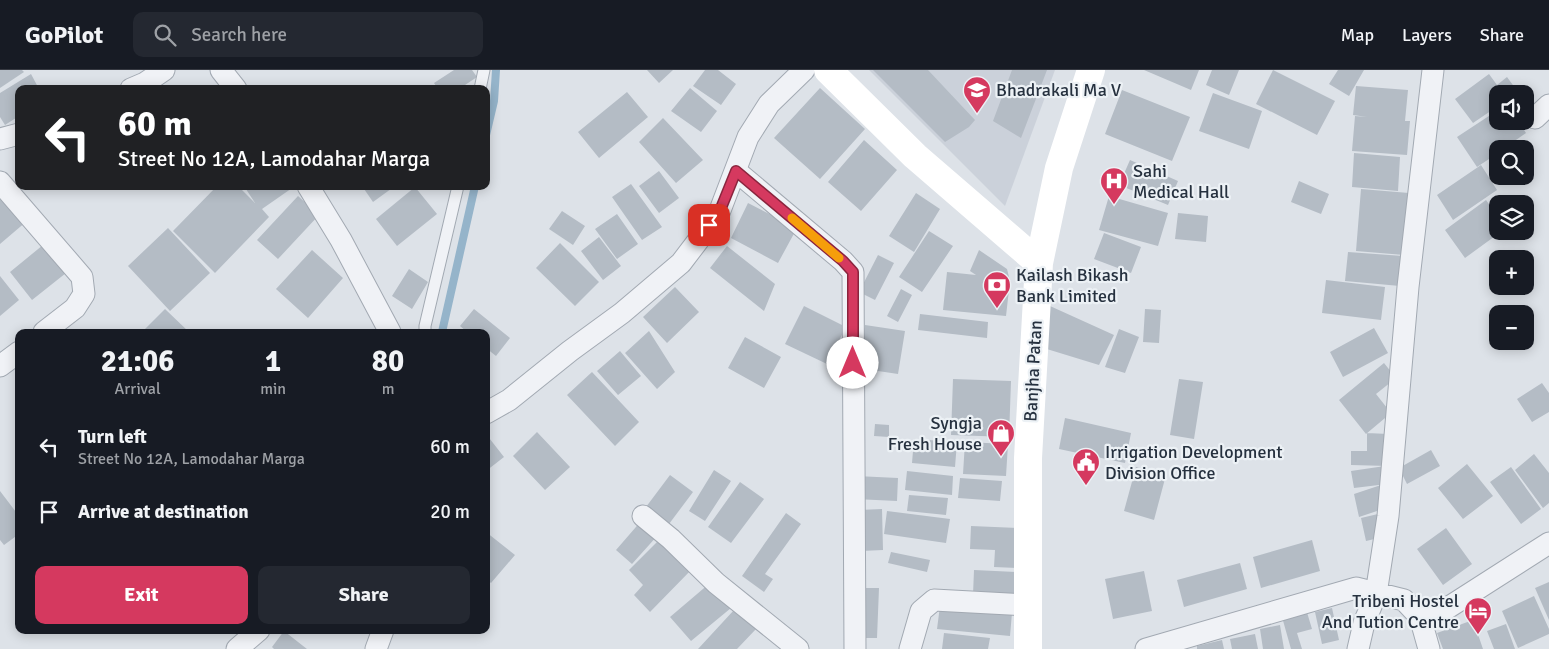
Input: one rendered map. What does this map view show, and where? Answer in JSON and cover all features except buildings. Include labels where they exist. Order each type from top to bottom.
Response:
[{"type":"main road","points":[[828,70],[915,156],[1039,263]]},
{"type":"main road","name":"Banjha Patan","points":[[1028,649],[1028,458],[1039,263],[1059,168],[1091,70]]},
{"type":"street","points":[[140,85],[164,70]]},
{"type":"street","points":[[221,70],[233,85]]},
{"type":"street","points":[[490,411],[509,400],[570,351],[622,313],[681,263],[719,213],[748,137],[769,104],[804,70]]},
{"type":"street","points":[[1358,649],[1364,623],[1376,594],[1388,516],[1408,287],[1433,70]]},
{"type":"street","points":[[0,139],[15,135]]},
{"type":"street","points":[[736,171],[843,261],[853,272],[856,649]]},
{"type":"street","points":[[0,182],[82,278],[84,294],[75,308],[48,329]]},
{"type":"street","points":[[310,190],[341,240],[388,329]]},
{"type":"street","points":[[0,366],[15,355]]},
{"type":"street","points":[[643,516],[671,539],[716,583],[798,649]]},
{"type":"street","points":[[1420,618],[1435,616],[1549,543]]},
{"type":"street","points":[[1146,649],[1356,588],[1404,600],[1420,618],[1429,649]]},
{"type":"street","points":[[910,649],[920,611],[934,600],[1029,605]]},
{"type":"street","points":[[237,649],[254,634]]},
{"type":"street","points":[[376,649],[382,634]]},
{"type":"lane","points":[[481,85],[484,70]]},
{"type":"lane","points":[[425,329],[457,190]]},
{"type":"shaded area","name":"Bhadrakali Ma V","points":[[869,70],[1055,70],[1005,206]]},
{"type":"waterway","points":[[490,118],[494,101],[496,70]]},
{"type":"waterway","points":[[443,329],[474,190]]},
{"type":"slow traffic","points":[[792,218],[839,258]]},
{"type":"place","name":"Bhadrakali Ma V","points":[[977,114]]},
{"type":"place","name":"Sahi Medical Hall","points":[[1114,205]]},
{"type":"place","name":"Kailash Bikash Bank Limited","points":[[997,309]]},
{"type":"place","name":"Syngja Fresh House","points":[[1001,457]]},
{"type":"place","name":"Irrigation Development Division Office","points":[[1086,486]]},
{"type":"place","name":"Tribeni Hostel And Tution Centre","points":[[1478,635]]},
{"type":"route","points":[[709,225],[719,213],[736,171],[843,261],[853,272],[853,363]]}]
